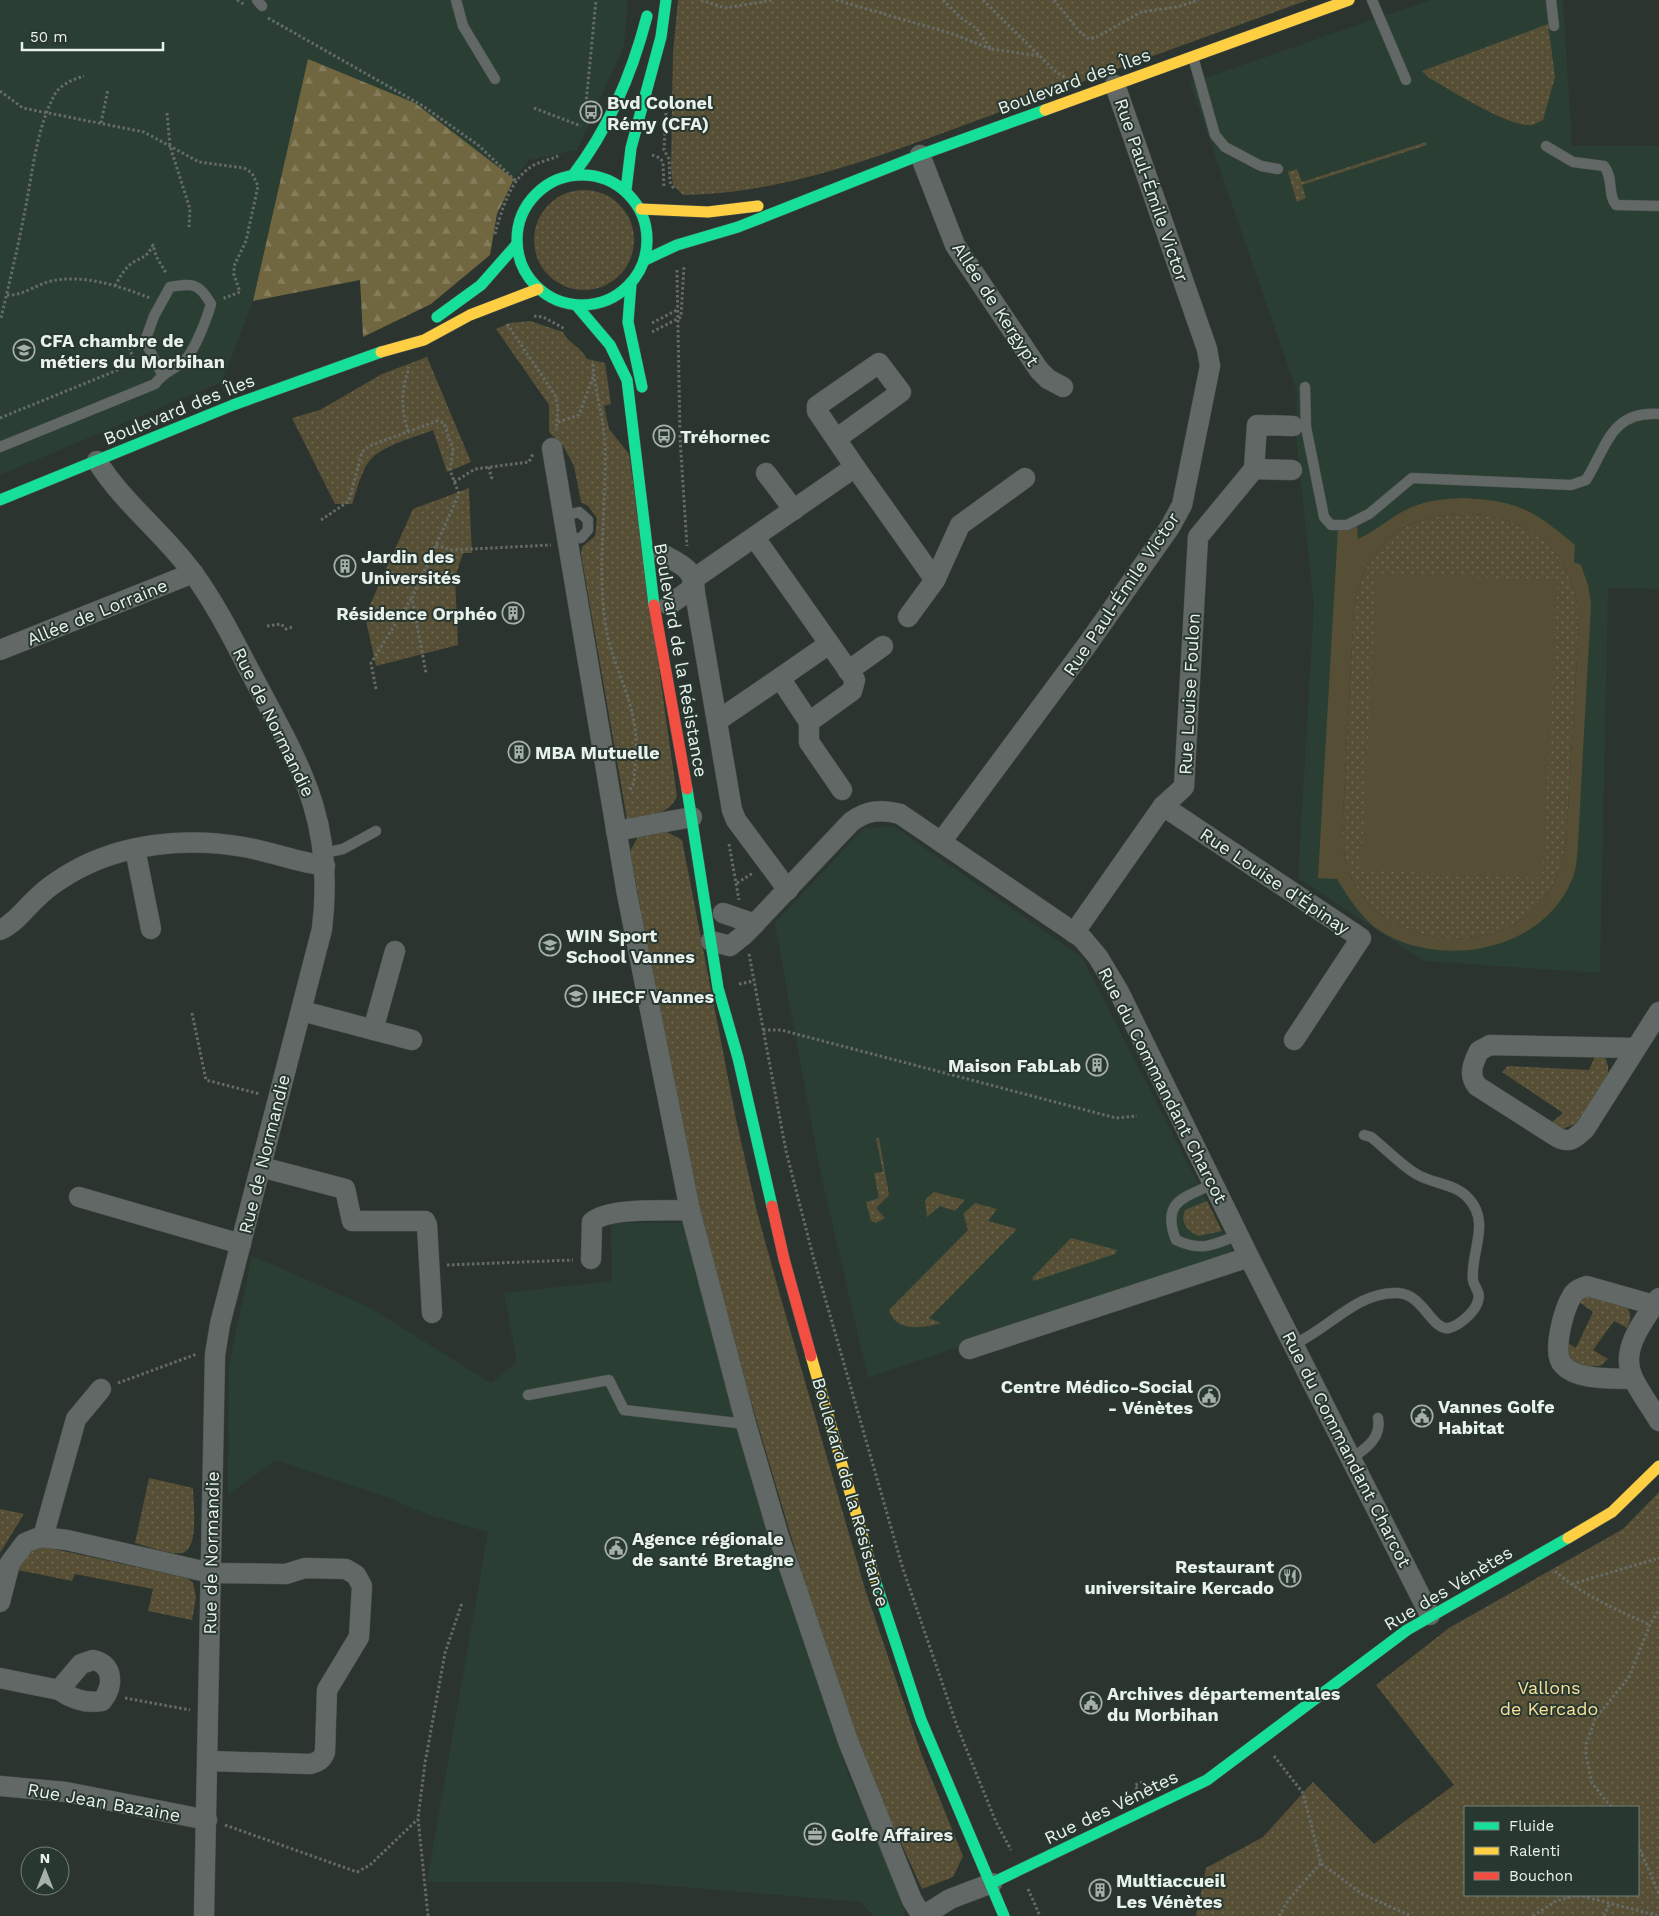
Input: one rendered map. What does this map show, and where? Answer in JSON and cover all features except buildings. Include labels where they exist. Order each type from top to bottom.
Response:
[{"type":"main road","points":[[626,190],[631,148],[661,37],[666,0]]},
{"type":"main road","name":"Boulevard des Îles","points":[[645,260],[677,245],[738,227],[920,155],[1349,0]]},
{"type":"main road","points":[[573,175],[602,137],[634,59],[645,5]]},
{"type":"main road","points":[[573,175],[592,175],[610,180],[626,190],[641,209],[647,226],[648,243],[645,260],[631,284],[615,297],[596,304],[576,305],[562,302],[538,288],[527,276],[520,260],[517,244],[519,223],[528,203],[548,184],[573,175]]},
{"type":"main road","name":"Boulevard des Îles","points":[[641,209],[708,212],[734,210],[811,197]]},
{"type":"main road","points":[[427,322],[443,313],[482,282],[506,259],[517,244]]},
{"type":"main road","points":[[631,284],[627,314],[645,398]]},
{"type":"main road","name":"Boulevard des Îles","points":[[0,500],[233,405],[373,354],[424,340],[470,315],[538,288]]},
{"type":"main road","name":"Boulevard de la Résistance","points":[[576,305],[613,352],[627,380],[658,636],[692,817],[730,947]]},
{"type":"main road","name":"Boulevard des Îles","points":[[373,354],[393,339],[410,331]]},
{"type":"main road","name":"Boulevard de la Résistance","points":[[723,908],[730,947],[718,988],[738,1058],[784,1259],[877,1588],[921,1720],[1007,1915]]},
{"type":"main road","name":"Boulevard de la Résistance","points":[[737,1012],[738,1058]]},
{"type":"main road","name":"Rue des Vénètes","points":[[992,1883],[1207,1780],[1226,1767],[1261,1737],[1317,1699],[1375,1654],[1430,1615],[1539,1556],[1612,1512],[1659,1466]]},
{"type":"street","name":"Rue Paul-Émile Victor","points":[[941,842],[1088,646],[1149,559],[1182,505],[1210,366],[1207,349],[1115,84]]},
{"type":"street","name":"Allée de Kergypt","points":[[920,155],[954,245],[1038,370],[1048,379],[1063,387]]},
{"type":"street","points":[[1292,470],[1254,469],[1257,425],[1293,426]]},
{"type":"street","points":[[836,439],[934,580]]},
{"type":"street","points":[[552,448],[649,1015],[690,1210],[746,1424],[779,1537],[848,1740],[912,1900],[923,1916],[950,1898],[992,1883]]},
{"type":"street","name":"Rue de Normandie","points":[[97,461],[104,472],[163,536],[193,573],[214,604],[299,764],[317,813],[325,859],[322,929],[220,1324],[215,1355],[204,1916]]},
{"type":"street","points":[[669,602],[690,590],[695,578],[855,467]]},
{"type":"street","name":"Rue Louise Foulon","points":[[1074,932],[1163,806],[1184,787],[1198,537],[1254,469]]},
{"type":"street","points":[[766,473],[794,510]]},
{"type":"street","points":[[908,617],[934,580],[960,525],[1025,478]]},
{"type":"street","points":[[755,538],[855,680],[852,691],[809,722]]},
{"type":"street","points":[[662,556],[688,569],[695,578],[695,593],[732,810],[736,820],[788,890]]},
{"type":"street","name":"Allée de Lorraine","points":[[0,650],[193,573]]},
{"type":"street","points":[[717,721],[829,644]]},
{"type":"street","points":[[848,671],[883,646]]},
{"type":"street","points":[[780,678],[809,722],[809,742],[842,790]]},
{"type":"street","name":"Rue Louise d'Épinay","points":[[1163,806],[1360,938],[1294,1040]]},
{"type":"street","name":"Rue du Commandant Charcot","points":[[730,947],[788,890],[851,822],[868,812],[889,811],[900,814],[1074,932],[1098,957],[1108,972],[1249,1257],[1430,1615]]},
{"type":"street","points":[[616,830],[692,817]]},
{"type":"street","points":[[0,930],[7,926],[42,892],[75,870],[97,860],[135,849],[182,843],[230,845],[325,859]]},
{"type":"street","points":[[135,849],[151,929]]},
{"type":"street","points":[[723,908],[755,924]]},
{"type":"street","points":[[373,1030],[394,951]]},
{"type":"street","points":[[302,1011],[412,1040]]},
{"type":"street","points":[[1635,1048],[1490,1045],[1479,1051],[1473,1065],[1472,1078],[1477,1086],[1557,1137],[1570,1141],[1584,1129],[1659,1012]]},
{"type":"street","points":[[260,1167],[345,1189],[352,1222],[425,1221],[427,1225],[432,1313]]},
{"type":"street","points":[[79,1197],[241,1244]]},
{"type":"street","points":[[591,1259],[592,1222],[597,1217],[612,1213],[690,1210]]},
{"type":"street","points":[[969,1349],[1249,1257]]},
{"type":"street","points":[[1659,1397],[1636,1382],[1578,1374],[1563,1366],[1558,1358],[1556,1346],[1570,1298],[1581,1288],[1588,1286],[1657,1301],[1632,1345],[1629,1359],[1636,1382],[1659,1421]]},
{"type":"street","points":[[43,1537],[76,1418],[101,1389]]},
{"type":"street","points":[[0,1602],[10,1563],[25,1543],[43,1537],[211,1573],[286,1574],[305,1568],[346,1569],[356,1575],[362,1586],[359,1637],[327,1690],[325,1752],[320,1760],[310,1764],[208,1761]]},
{"type":"street","points":[[0,1678],[59,1690],[69,1697],[94,1703],[102,1701],[107,1695],[110,1675],[108,1667],[101,1662],[93,1660],[82,1664],[59,1690]]},
{"type":"street","name":"Rue Jean Bazaine","points":[[0,1786],[66,1792],[207,1820]]},
{"type":"lane","points":[[456,0],[463,26],[495,79]]},
{"type":"lane","points":[[1372,0],[1406,80]]},
{"type":"lane","points":[[1551,0],[1554,26]]},
{"type":"lane","points":[[1192,57],[1215,135],[1225,147],[1261,166],[1278,169]]},
{"type":"lane","points":[[1546,146],[1573,162],[1604,166],[1610,174],[1612,201],[1616,205],[1659,206]]},
{"type":"lane","points":[[0,447],[155,384],[162,374],[173,370],[187,358],[211,304],[204,291],[196,285],[184,284],[172,287],[162,302],[145,341],[162,374]]},
{"type":"lane","points":[[1305,387],[1308,436],[1324,517],[1330,525],[1347,525],[1369,514],[1412,478],[1571,485],[1586,480],[1611,433],[1626,419],[1647,414],[1659,414]]},
{"type":"lane","points":[[325,859],[376,831]]},
{"type":"lane","points":[[1294,1344],[1318,1332],[1341,1312],[1389,1293],[1411,1296],[1423,1305],[1438,1326],[1447,1328],[1456,1325],[1468,1316],[1478,1302],[1480,1294],[1473,1282],[1473,1273],[1480,1223],[1470,1198],[1458,1190],[1416,1175],[1371,1137],[1364,1135]]},
{"type":"lane","points":[[1213,1184],[1186,1197],[1170,1213],[1170,1224],[1176,1240],[1193,1246],[1208,1247],[1238,1235]]},
{"type":"lane","points":[[528,1395],[609,1380],[624,1410],[746,1424]]},
{"type":"lane","points":[[1352,1458],[1366,1448],[1378,1433],[1380,1427],[1378,1418]]},
{"type":"path","points":[[237,0],[259,8],[423,106],[478,145],[517,182]]},
{"type":"path","points":[[579,134],[585,123],[596,0]]},
{"type":"path","points":[[701,0],[726,8],[774,0]]},
{"type":"path","points":[[836,0],[954,34],[991,49],[1040,56]]},
{"type":"path","points":[[943,0],[960,17],[977,28],[991,49]]},
{"type":"path","points":[[982,0],[1056,72],[1070,80]]},
{"type":"path","points":[[1054,0],[1080,32],[1089,39],[1097,37],[1141,12],[1177,7],[1199,0]]},
{"type":"path","points":[[1,318],[38,142],[48,111],[56,92],[71,80],[84,76]]},
{"type":"path","points":[[101,123],[108,89]]},
{"type":"path","points":[[0,91],[23,108],[48,111],[144,132],[200,162],[244,168],[252,173],[258,186],[246,241],[234,266],[234,275],[240,292],[211,304]]},
{"type":"path","points":[[534,108],[555,118],[579,125]]},
{"type":"path","points":[[166,113],[170,146],[190,209],[189,226]]},
{"type":"path","points":[[664,150],[669,159],[670,182],[679,195]]},
{"type":"path","points":[[493,241],[504,203],[517,182],[534,164],[564,152]]},
{"type":"path","points":[[647,154],[660,158],[663,162],[662,180],[667,191]]},
{"type":"path","points":[[115,286],[121,274],[131,264],[147,256],[153,245],[156,256],[172,287]]},
{"type":"path","points":[[632,342],[681,317],[684,260]]},
{"type":"path","points":[[678,261],[680,438],[688,549]]},
{"type":"path","points":[[7,295],[18,296],[32,287],[62,280],[94,281],[162,302]]},
{"type":"path","points":[[649,325],[678,310]]},
{"type":"path","points":[[530,315],[543,318],[568,332]]},
{"type":"path","points":[[454,482],[475,469],[529,462],[535,450],[545,446],[552,448],[558,422],[555,395],[503,320]]},
{"type":"path","points":[[0,418],[135,363],[129,347],[145,341]]},
{"type":"path","points":[[612,803],[628,794],[634,783],[635,724],[628,697],[610,649],[604,619],[602,582],[606,493],[605,443],[593,362],[613,352]]},
{"type":"path","points":[[408,432],[401,405],[402,388],[409,364]]},
{"type":"path","points":[[558,422],[579,415],[594,377]]},
{"type":"path","points":[[321,520],[349,501],[362,452],[369,446],[437,421],[444,423],[453,450],[450,470],[459,494],[412,598],[371,663],[376,689]]},
{"type":"path","points":[[489,467],[491,477],[494,480]]},
{"type":"path","points":[[436,545],[452,550],[568,541]]},
{"type":"path","points":[[412,598],[426,674]]},
{"type":"path","points":[[267,626],[281,624],[286,629],[292,627]]},
{"type":"path","points":[[730,947],[763,1030],[786,1151],[810,1247],[903,1569],[957,1726],[996,1822],[1014,1855]]},
{"type":"path","points":[[192,1013],[206,1080],[277,1098]]},
{"type":"path","points":[[763,1030],[781,1030],[1116,1118],[1138,1116]]},
{"type":"path","points":[[429,1265],[591,1259]]},
{"type":"path","points":[[101,1389],[203,1352],[215,1355]]},
{"type":"path","points":[[1539,1556],[1572,1584],[1605,1604],[1650,1625]]},
{"type":"path","points":[[1572,1584],[1659,1558]]},
{"type":"path","points":[[428,1916],[418,1818],[425,1763],[445,1653],[462,1603]]},
{"type":"path","points":[[1610,1806],[1592,1783],[1586,1755],[1586,1744],[1594,1719],[1629,1677],[1650,1625],[1659,1609]]},
{"type":"path","points":[[107,1695],[209,1714]]},
{"type":"path","points":[[1261,1737],[1303,1793],[1321,1863],[1362,1894],[1411,1916]]},
{"type":"path","points":[[1137,1784],[1145,1781]]},
{"type":"path","points":[[207,1820],[237,1828],[357,1872],[370,1866],[418,1818]]},
{"type":"path","points":[[1639,1847],[1659,1894]]},
{"type":"path","points":[[1279,1916],[1289,1900],[1321,1863]]},
{"type":"path","points":[[1026,1883],[1040,1916]]},
{"type":"path","points":[[1533,1916],[1556,1901],[1574,1896]]},
{"type":"path","points":[[1582,1896],[1659,1916]]},
{"type":"path","points":[[1604,1916],[1610,1903]]},
{"type":"shaded area","points":[[0,0],[628,0],[624,46],[577,150],[529,160],[514,179],[415,103],[308,60],[253,301],[222,382],[0,475]]},
{"type":"shaded area","points":[[1430,0],[1563,0],[1572,146],[1659,146],[1659,589],[1608,588],[1600,973],[1424,961],[1298,878],[1314,605],[1296,436],[1297,392],[1190,83]]},
{"type":"shaded area","points":[[893,826],[1082,957],[1233,1252],[868,1378],[820,1170],[775,923],[863,829]]},
{"type":"shaded area","points":[[611,1223],[682,1223],[746,1424],[768,1526],[847,1771],[905,1900],[904,1916],[873,1916],[861,1902],[623,1882],[427,1882],[488,1532],[429,1515],[389,1498],[276,1460],[228,1495],[229,1365],[252,1256],[367,1306],[491,1383],[517,1362],[504,1293],[612,1281]]},
{"type":"green space","points":[[678,0],[1308,0],[917,143],[840,168],[762,187],[723,193],[683,195],[673,185],[671,169],[673,53]]},
{"type":"green space","points":[[1548,24],[1555,77],[1543,120],[1532,125],[1509,121],[1495,115],[1429,78],[1422,71]]},
{"type":"green space","points":[[308,59],[415,103],[514,179],[497,214],[490,255],[431,304],[363,337],[360,280],[253,301]]},
{"type":"green space","points":[[1426,142],[1427,145],[1302,185],[1306,198],[1297,202],[1288,172],[1297,169],[1302,182]]},
{"type":"green space","points":[[584,190],[603,193],[620,204],[631,221],[634,240],[631,259],[620,276],[603,287],[584,290],[565,287],[548,276],[537,259],[534,240],[537,221],[548,204],[565,193]]},
{"type":"green space","points":[[530,321],[563,332],[587,359],[605,363],[611,404],[604,406],[609,429],[629,454],[677,797],[673,804],[662,812],[649,816],[627,819],[581,554],[582,547],[595,536],[597,518],[588,506],[581,502],[574,466],[563,446],[549,432],[549,405],[496,329],[510,323]]},
{"type":"green space","points":[[427,357],[471,462],[447,472],[433,430],[393,445],[378,453],[365,468],[352,504],[335,504],[292,418],[320,410],[382,374]]},
{"type":"green space","points":[[469,488],[472,553],[463,553],[455,577],[458,645],[376,666],[365,616],[413,509]]},
{"type":"green space","points":[[1462,498],[1498,502],[1524,509],[1547,523],[1575,545],[1574,562],[1581,565],[1588,585],[1591,604],[1578,844],[1574,874],[1561,899],[1543,920],[1520,935],[1495,945],[1467,950],[1439,950],[1412,945],[1387,935],[1364,918],[1337,879],[1318,878],[1338,527],[1357,525],[1358,539],[1412,507],[1431,501]],"holes":[[[1474,514],[1517,524],[1535,534],[1550,546],[1562,562],[1571,579],[1577,600],[1579,623],[1566,843],[1554,884],[1539,905],[1520,921],[1497,932],[1473,937],[1447,938],[1421,934],[1398,925],[1377,911],[1360,893],[1352,880],[1347,866],[1342,836],[1354,607],[1360,584],[1369,564],[1380,548],[1394,535],[1410,525],[1429,518],[1450,515]]]},
{"type":"green space","points":[[1474,514],[1517,524],[1535,534],[1550,546],[1562,562],[1571,579],[1577,600],[1579,623],[1566,843],[1554,884],[1539,905],[1520,921],[1497,932],[1473,937],[1447,938],[1421,934],[1398,925],[1377,911],[1360,893],[1352,880],[1347,866],[1342,836],[1354,607],[1360,584],[1369,564],[1380,548],[1394,535],[1410,525],[1429,518]]},
{"type":"green space","points":[[1377,573],[1558,581],[1542,878],[1361,870]]},
{"type":"green space","points":[[665,831],[682,840],[736,1119],[757,1212],[865,1589],[921,1753],[963,1856],[953,1877],[922,1889],[867,1768],[810,1600],[750,1398],[704,1225],[664,1038],[630,851],[638,837]]},
{"type":"green space","points":[[1596,1054],[1605,1057],[1608,1066],[1608,1079],[1578,1123],[1562,1129],[1551,1123],[1563,1113],[1502,1072],[1508,1066],[1589,1070]]},
{"type":"green space","points":[[876,1138],[879,1138],[889,1195],[876,1208],[885,1218],[876,1223],[871,1221],[866,1202],[879,1198],[874,1173],[883,1172]]},
{"type":"green space","points":[[934,1192],[965,1200],[955,1211],[940,1206],[927,1217],[925,1200]]},
{"type":"green space","points":[[1207,1201],[1222,1231],[1198,1236],[1184,1222],[1185,1210]]},
{"type":"green space","points":[[975,1203],[997,1209],[988,1221],[1017,1229],[929,1318],[941,1323],[919,1327],[904,1326],[893,1317],[889,1310],[968,1230],[963,1214]]},
{"type":"green space","points":[[1071,1238],[1117,1250],[1115,1254],[1034,1281],[1032,1278]]},
{"type":"green space","points":[[1587,1295],[1626,1306],[1630,1314],[1627,1328],[1614,1321],[1593,1350],[1608,1359],[1600,1366],[1585,1366],[1567,1357],[1563,1340],[1576,1348],[1593,1312],[1579,1302]]},
{"type":"green space","points":[[149,1478],[193,1488],[193,1536],[187,1550],[181,1553],[171,1553],[135,1543]]},
{"type":"green space","name":"Vallons de Kercado","points":[[1659,1492],[1659,1916],[1196,1916],[1206,1868],[1263,1837],[1313,1782],[1374,1844],[1454,1785],[1376,1685],[1449,1628],[1623,1529]]},
{"type":"green space","points":[[0,1509],[24,1514],[0,1553]]},
{"type":"green space","points":[[45,1547],[187,1578],[193,1583],[196,1597],[192,1620],[148,1611],[153,1589],[75,1574],[72,1581],[18,1570],[28,1554],[36,1549]]},
{"type":"traffic: fast","points":[[626,190],[631,148],[661,37],[666,0]]},
{"type":"traffic: fast","points":[[573,175],[609,119],[627,79],[647,16]]},
{"type":"traffic: fast","points":[[645,260],[677,245],[738,227],[920,155],[1045,110]]},
{"type":"traffic: fast","points":[[582,175],[607,179],[628,194],[643,215],[647,240],[643,265],[628,286],[607,301],[582,305],[557,301],[536,286],[521,265],[517,240],[521,215],[536,194],[557,179],[582,175]]},
{"type":"traffic: fast","points":[[437,317],[481,285],[517,244]]},
{"type":"traffic: fast","points":[[631,284],[628,322],[642,387]]},
{"type":"traffic: fast","points":[[576,305],[610,345],[627,380],[654,605]]},
{"type":"traffic: fast","points":[[0,500],[233,405],[381,352]]},
{"type":"traffic: fast","points":[[687,789],[718,988],[738,1058],[772,1206]]},
{"type":"traffic: fast","points":[[992,1883],[1207,1780],[1407,1630],[1568,1538]]},
{"type":"traffic: fast","points":[[875,1580],[921,1720],[1004,1916]]},
{"type":"traffic: slow","points":[[1045,110],[1349,0]]},
{"type":"traffic: slow","points":[[641,209],[708,212],[758,206]]},
{"type":"traffic: slow","points":[[381,352],[424,340],[470,315],[538,289]]},
{"type":"traffic: slow","points":[[811,1356],[875,1580]]},
{"type":"traffic: slow","points":[[1568,1538],[1612,1512],[1659,1466]]},
{"type":"traffic: jam","points":[[654,605],[687,789]]},
{"type":"traffic: jam","points":[[772,1206],[784,1259],[811,1356]]},
{"type":"place","name":"Bvd Colonel Rémy (CFA)","points":[[591,112]]},
{"type":"place","name":"CFA chambre de métiers du Morbihan","points":[[24,350]]},
{"type":"place","name":"Tréhornec","points":[[664,436]]},
{"type":"place","name":"Jardin des Universités","points":[[345,566]]},
{"type":"place","name":"Résidence Orphéo","points":[[513,613]]},
{"type":"place","name":"MBA Mutuelle","points":[[519,752]]},
{"type":"place","name":"WIN Sport School Vannes","points":[[550,945]]},
{"type":"place","name":"IHECF Vannes","points":[[576,996]]},
{"type":"place","name":"Maison FabLab","points":[[1097,1065]]},
{"type":"place","name":"Centre Médico-Social - Vénètes","points":[[1209,1396]]},
{"type":"place","name":"Vannes Golfe Habitat","points":[[1422,1416]]},
{"type":"place","name":"Agence régionale de santé Bretagne","points":[[616,1548]]},
{"type":"place","name":"Restaurant universitaire Kercado","points":[[1290,1576]]},
{"type":"place","name":"Archives départementales du Morbihan","points":[[1091,1703]]},
{"type":"place","name":"Golfe Affaires","points":[[815,1834]]},
{"type":"place","name":"Multiaccueil Les Vénètes","points":[[1100,1890]]}]
